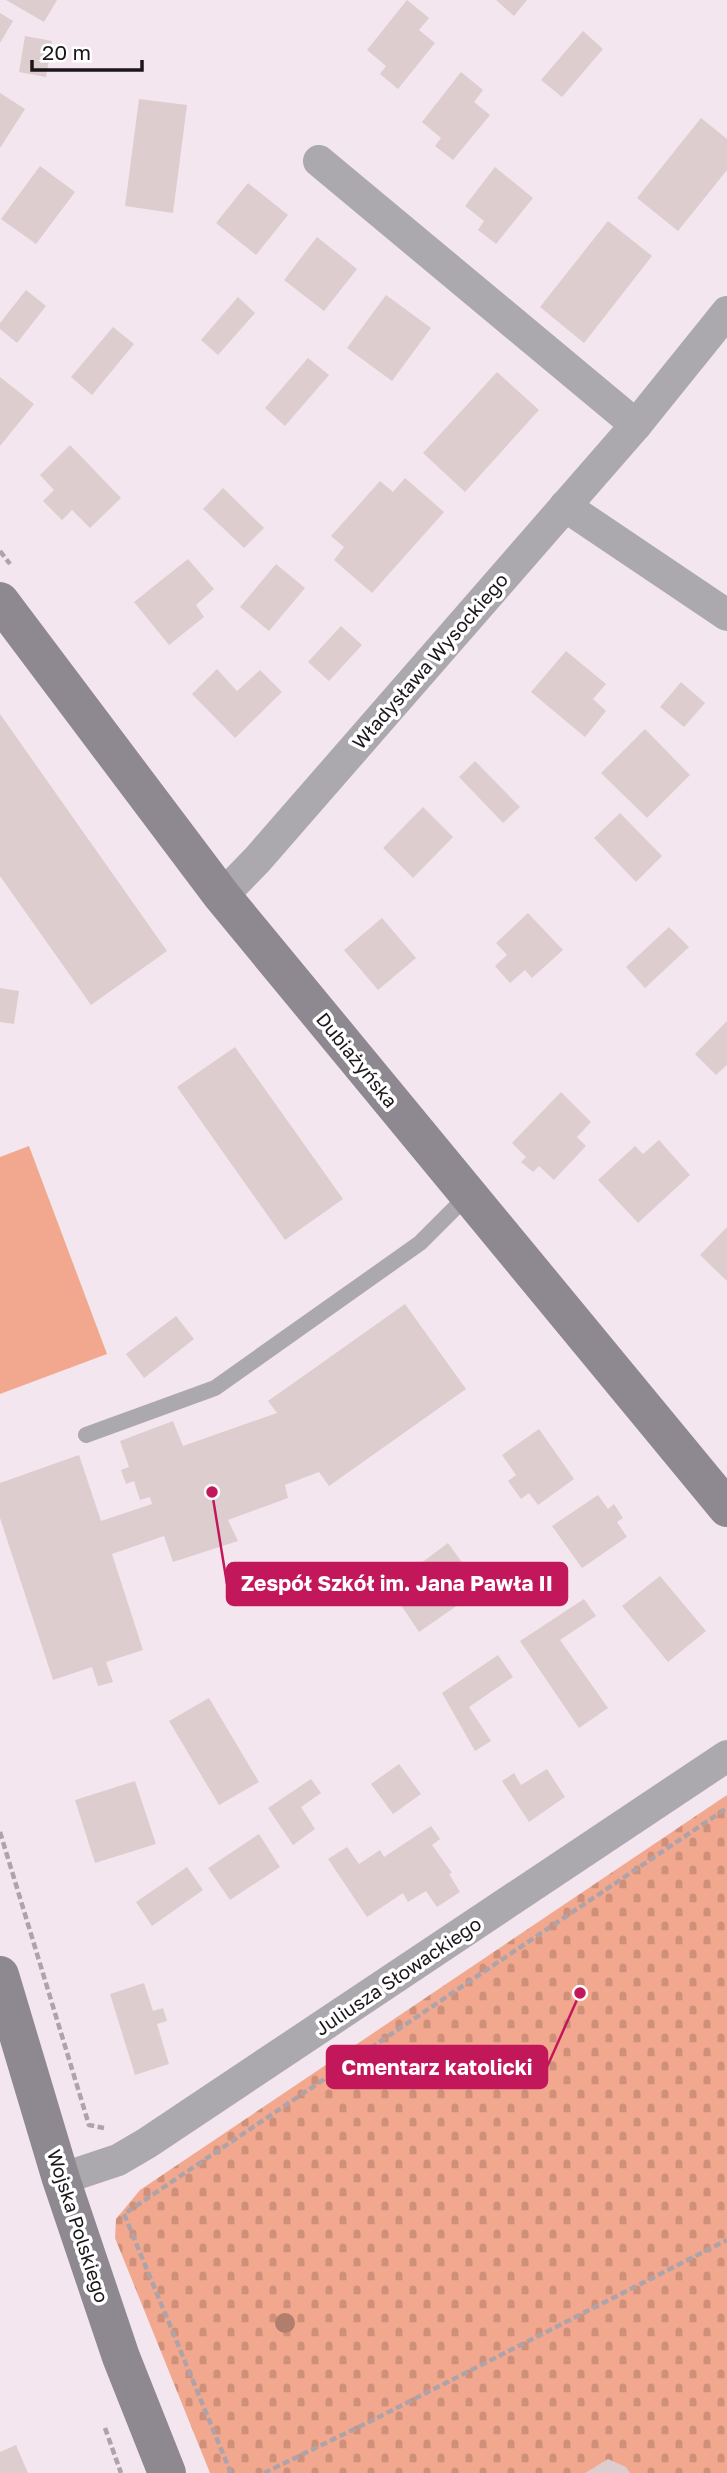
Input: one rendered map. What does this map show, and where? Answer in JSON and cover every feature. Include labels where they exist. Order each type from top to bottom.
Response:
[{"type":"street","points":[[319,161],[636,425]]},
{"type":"street","name":"Władysława Wysockiego","points":[[222,896],[257,860],[636,425],[727,312]]},
{"type":"street","points":[[565,506],[727,615]]},
{"type":"street","name":"Dubiażyńska","points":[[0,601],[222,896],[727,1508]]},
{"type":"street","name":"Juliusza Słowackiego","points":[[61,2179],[118,2160],[147,2143],[727,1756]]},
{"type":"street","name":"Wojska Polskiego","points":[[0,1975],[61,2179],[121,2357],[167,2473]]},
{"type":"lane","points":[[86,1435],[215,1388],[420,1242],[468,1195]]},
{"type":"path","points":[[231,2473],[124,2214],[727,1808]]},
{"type":"path","points":[[0,1832],[80,2095]]},
{"type":"path","points":[[264,2473],[727,2240]]},
{"type":"green space","points":[[29,1146],[107,1354],[0,1394],[0,1157]]},
{"type":"green space","points":[[727,1795],[727,2473],[210,2473],[115,2238],[116,2219],[140,2190]]},
{"type":"building","points":[[6,0],[57,0],[44,22]]},
{"type":"building","points":[[407,0],[429,18],[419,30],[435,43],[398,89],[380,74],[386,66],[367,50]]},
{"type":"building","points":[[496,0],[527,0],[514,16]]},
{"type":"building","points":[[0,13],[13,21],[0,43]]},
{"type":"building","points":[[583,31],[603,49],[562,97],[541,80]]},
{"type":"building","points":[[25,36],[52,41],[46,77],[19,72]]},
{"type":"building","points":[[461,72],[483,90],[474,102],[490,115],[453,160],[435,146],[441,138],[422,122]]},
{"type":"building","points":[[0,93],[25,109],[0,148]]},
{"type":"building","points":[[139,99],[187,105],[173,213],[125,206]]},
{"type":"building","points":[[701,118],[727,139],[727,170],[678,231],[637,198]]},
{"type":"building","points":[[40,166],[75,192],[36,244],[1,219]]},
{"type":"building","points":[[495,167],[533,198],[496,244],[478,230],[484,221],[465,206]]},
{"type":"building","points":[[248,183],[288,215],[256,255],[216,223]]},
{"type":"building","points":[[608,221],[652,256],[584,343],[540,307]]},
{"type":"building","points":[[317,237],[357,269],[324,311],[284,280]]},
{"type":"building","points":[[26,290],[46,306],[17,343],[0,329],[0,323]]},
{"type":"building","points":[[386,295],[431,328],[392,381],[347,348]]},
{"type":"building","points":[[238,297],[255,313],[218,355],[201,340]]},
{"type":"building","points":[[113,327],[134,344],[92,395],[71,377]]},
{"type":"building","points":[[308,358],[329,375],[285,426],[265,408]]},
{"type":"building","points":[[497,372],[539,410],[465,492],[423,453]]},
{"type":"building","points":[[0,377],[34,404],[0,446]]},
{"type":"building","points":[[70,445],[121,498],[90,528],[72,510],[62,520],[43,501],[54,490],[40,475]]},
{"type":"building","points":[[405,478],[444,512],[372,593],[334,560],[344,547],[331,536],[380,481],[393,492]]},
{"type":"building","points":[[223,488],[264,528],[244,548],[203,509]]},
{"type":"building","points":[[188,559],[214,589],[196,605],[204,617],[169,645],[134,602]]},
{"type":"building","points":[[276,564],[305,588],[269,631],[240,607]]},
{"type":"building","points":[[341,626],[362,645],[329,681],[308,662]]},
{"type":"building","points":[[566,651],[606,684],[593,699],[606,711],[585,737],[531,692]]},
{"type":"building","points":[[217,669],[237,691],[260,670],[282,692],[235,738],[192,694]]},
{"type":"building","points":[[681,682],[705,703],[684,727],[660,707]]},
{"type":"building","points":[[0,714],[167,951],[91,1005],[0,876]]},
{"type":"building","points":[[645,729],[690,775],[647,818],[601,773]]},
{"type":"building","points":[[475,761],[520,807],[503,823],[459,777]]},
{"type":"building","points":[[423,807],[453,837],[413,878],[383,848]]},
{"type":"building","points":[[620,813],[662,856],[636,882],[594,838]]},
{"type":"building","points":[[528,913],[563,950],[532,978],[525,970],[510,983],[495,966],[507,955],[496,943]]},
{"type":"building","points":[[382,918],[416,958],[378,990],[344,950]]},
{"type":"building","points":[[669,927],[689,947],[645,988],[626,967]]},
{"type":"building","points":[[0,988],[19,991],[14,1024],[0,1022]]},
{"type":"building","points":[[727,1021],[727,1065],[716,1075],[695,1054]]},
{"type":"building","points":[[235,1047],[343,1199],[285,1240],[177,1087]]},
{"type":"building","points":[[561,1092],[591,1122],[577,1137],[586,1146],[554,1180],[539,1166],[533,1172],[521,1162],[526,1157],[512,1143]]},
{"type":"building","points":[[659,1140],[690,1175],[638,1223],[598,1180],[635,1146],[643,1154]]},
{"type":"building","points":[[727,1227],[727,1281],[700,1255]]},
{"type":"building","points":[[405,1304],[466,1389],[329,1486],[319,1472],[285,1485],[288,1498],[228,1520],[238,1541],[173,1562],[164,1536],[112,1554],[143,1650],[106,1662],[113,1682],[98,1686],[92,1667],[53,1680],[0,1518],[0,1483],[79,1455],[101,1521],[152,1504],[150,1497],[140,1500],[134,1481],[126,1484],[121,1470],[129,1467],[120,1441],[173,1421],[183,1446],[277,1413],[268,1401]]},
{"type":"building","points":[[176,1316],[194,1339],[144,1378],[126,1354]]},
{"type":"building","points":[[539,1429],[574,1479],[538,1505],[529,1493],[521,1499],[508,1481],[516,1475],[502,1455]]},
{"type":"building","points":[[598,1495],[608,1509],[614,1504],[623,1518],[617,1522],[627,1537],[582,1568],[552,1526]]},
{"type":"building","points":[[448,1543],[481,1589],[419,1632],[389,1587]]},
{"type":"building","points":[[660,1576],[706,1631],[668,1662],[622,1606]]},
{"type":"building","points":[[584,1599],[596,1616],[560,1640],[608,1708],[579,1728],[520,1641]]},
{"type":"building","points":[[498,1655],[513,1677],[469,1707],[491,1741],[475,1751],[442,1693]]},
{"type":"building","points":[[209,1698],[259,1782],[219,1805],[169,1721]]},
{"type":"building","points":[[399,1764],[421,1794],[393,1814],[371,1784]]},
{"type":"building","points":[[547,1769],[565,1797],[529,1822],[502,1781],[514,1773],[521,1785]]},
{"type":"building","points":[[311,1779],[321,1793],[301,1807],[315,1829],[293,1845],[268,1808]]},
{"type":"building","points":[[135,1781],[156,1844],[95,1863],[75,1800]]},
{"type":"building","points":[[431,1826],[440,1839],[432,1845],[452,1873],[449,1874],[460,1892],[437,1907],[426,1891],[408,1902],[403,1893],[367,1917],[328,1859],[347,1847],[359,1864],[380,1850],[384,1857]]},
{"type":"building","points":[[259,1834],[280,1867],[230,1900],[208,1868]]},
{"type":"building","points":[[187,1867],[203,1890],[152,1926],[136,1902]]},
{"type":"building","points":[[144,1983],[153,2011],[163,2008],[167,2021],[157,2024],[169,2064],[135,2075],[110,1994]]},
{"type":"building","points":[[16,2445],[28,2473],[0,2473],[0,2452]]},
{"type":"building","points":[[608,2459],[626,2467],[630,2473],[585,2473]]},
{"type":"place","name":"Zespół Szkół im. Jana Pawła II","points":[[212,1492]]},
{"type":"place","name":"Cmentarz katolicki","points":[[580,1993]]}]
